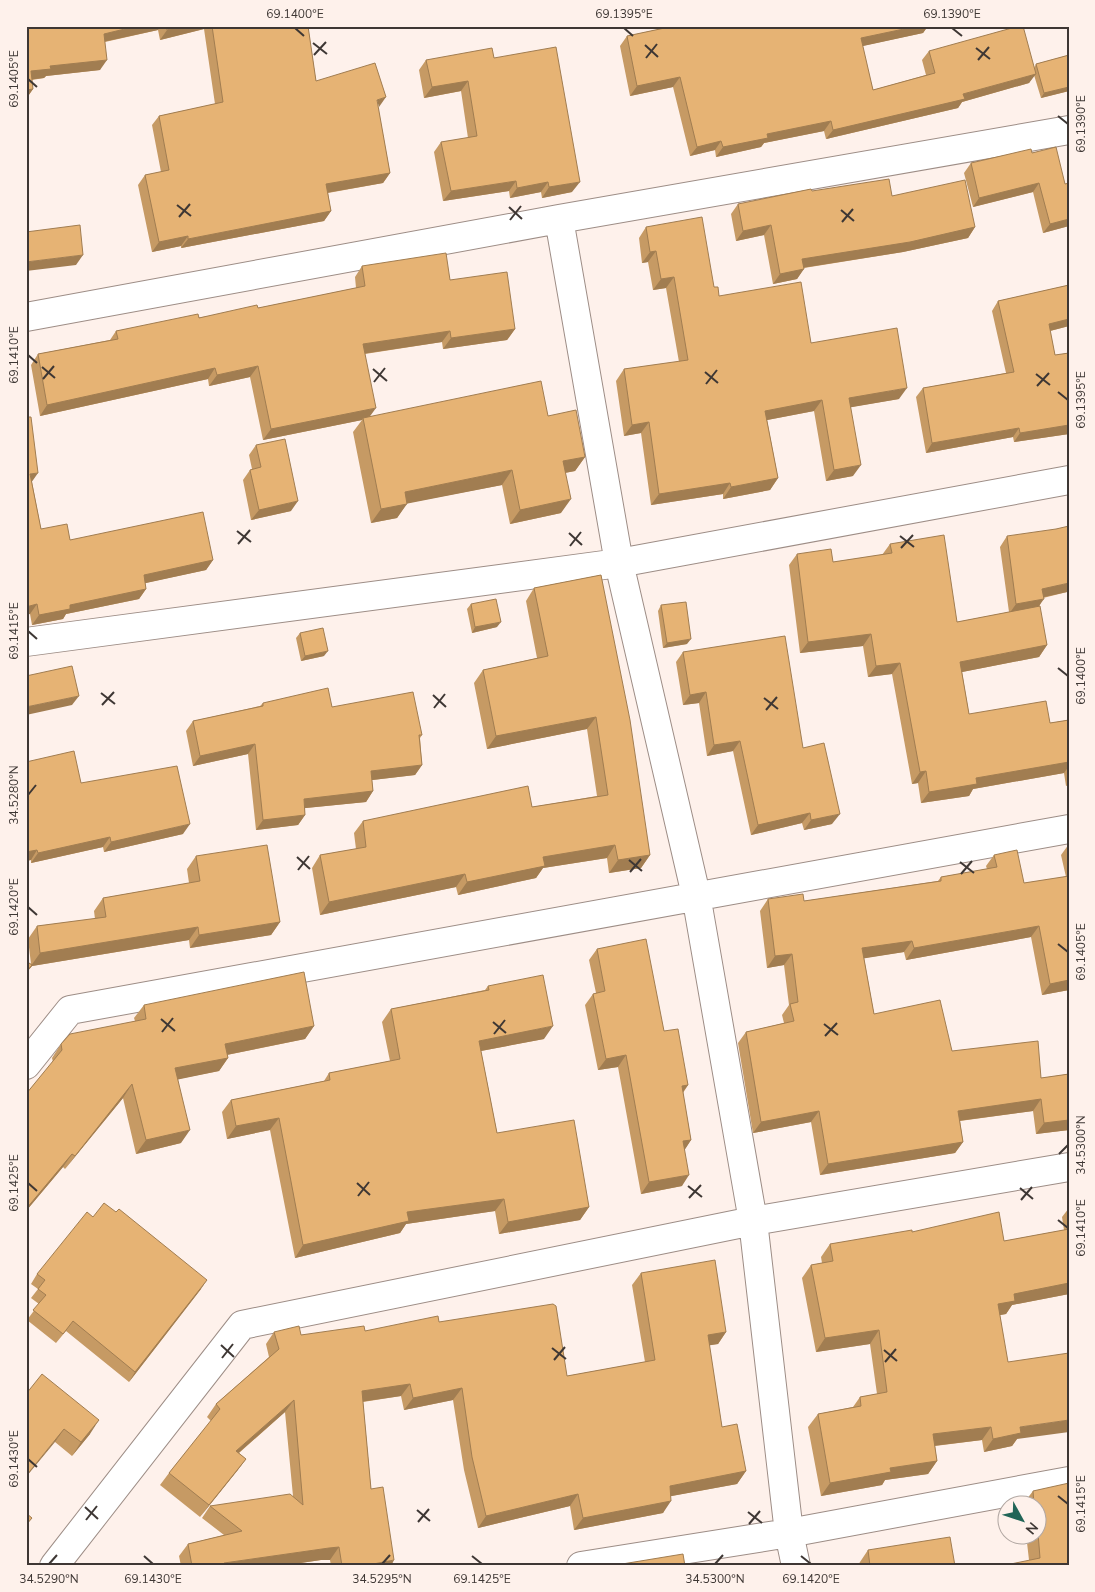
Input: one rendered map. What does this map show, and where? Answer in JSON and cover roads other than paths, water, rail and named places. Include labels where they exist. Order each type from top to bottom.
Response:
[{"type":"street","points":[[26,317],[559,219],[1069,130]]},
{"type":"street","points":[[559,219],[618,562],[696,895],[753,1221],[789,1533],[796,1566]]},
{"type":"street","points":[[26,642],[618,562],[1069,480]]},
{"type":"street","points":[[26,1065],[70,1010],[696,895],[1069,829]]},
{"type":"street","points":[[54,1566],[242,1325],[753,1221],[1069,1167]]},
{"type":"street","points":[[581,1566],[789,1533],[1069,1481]]}]
